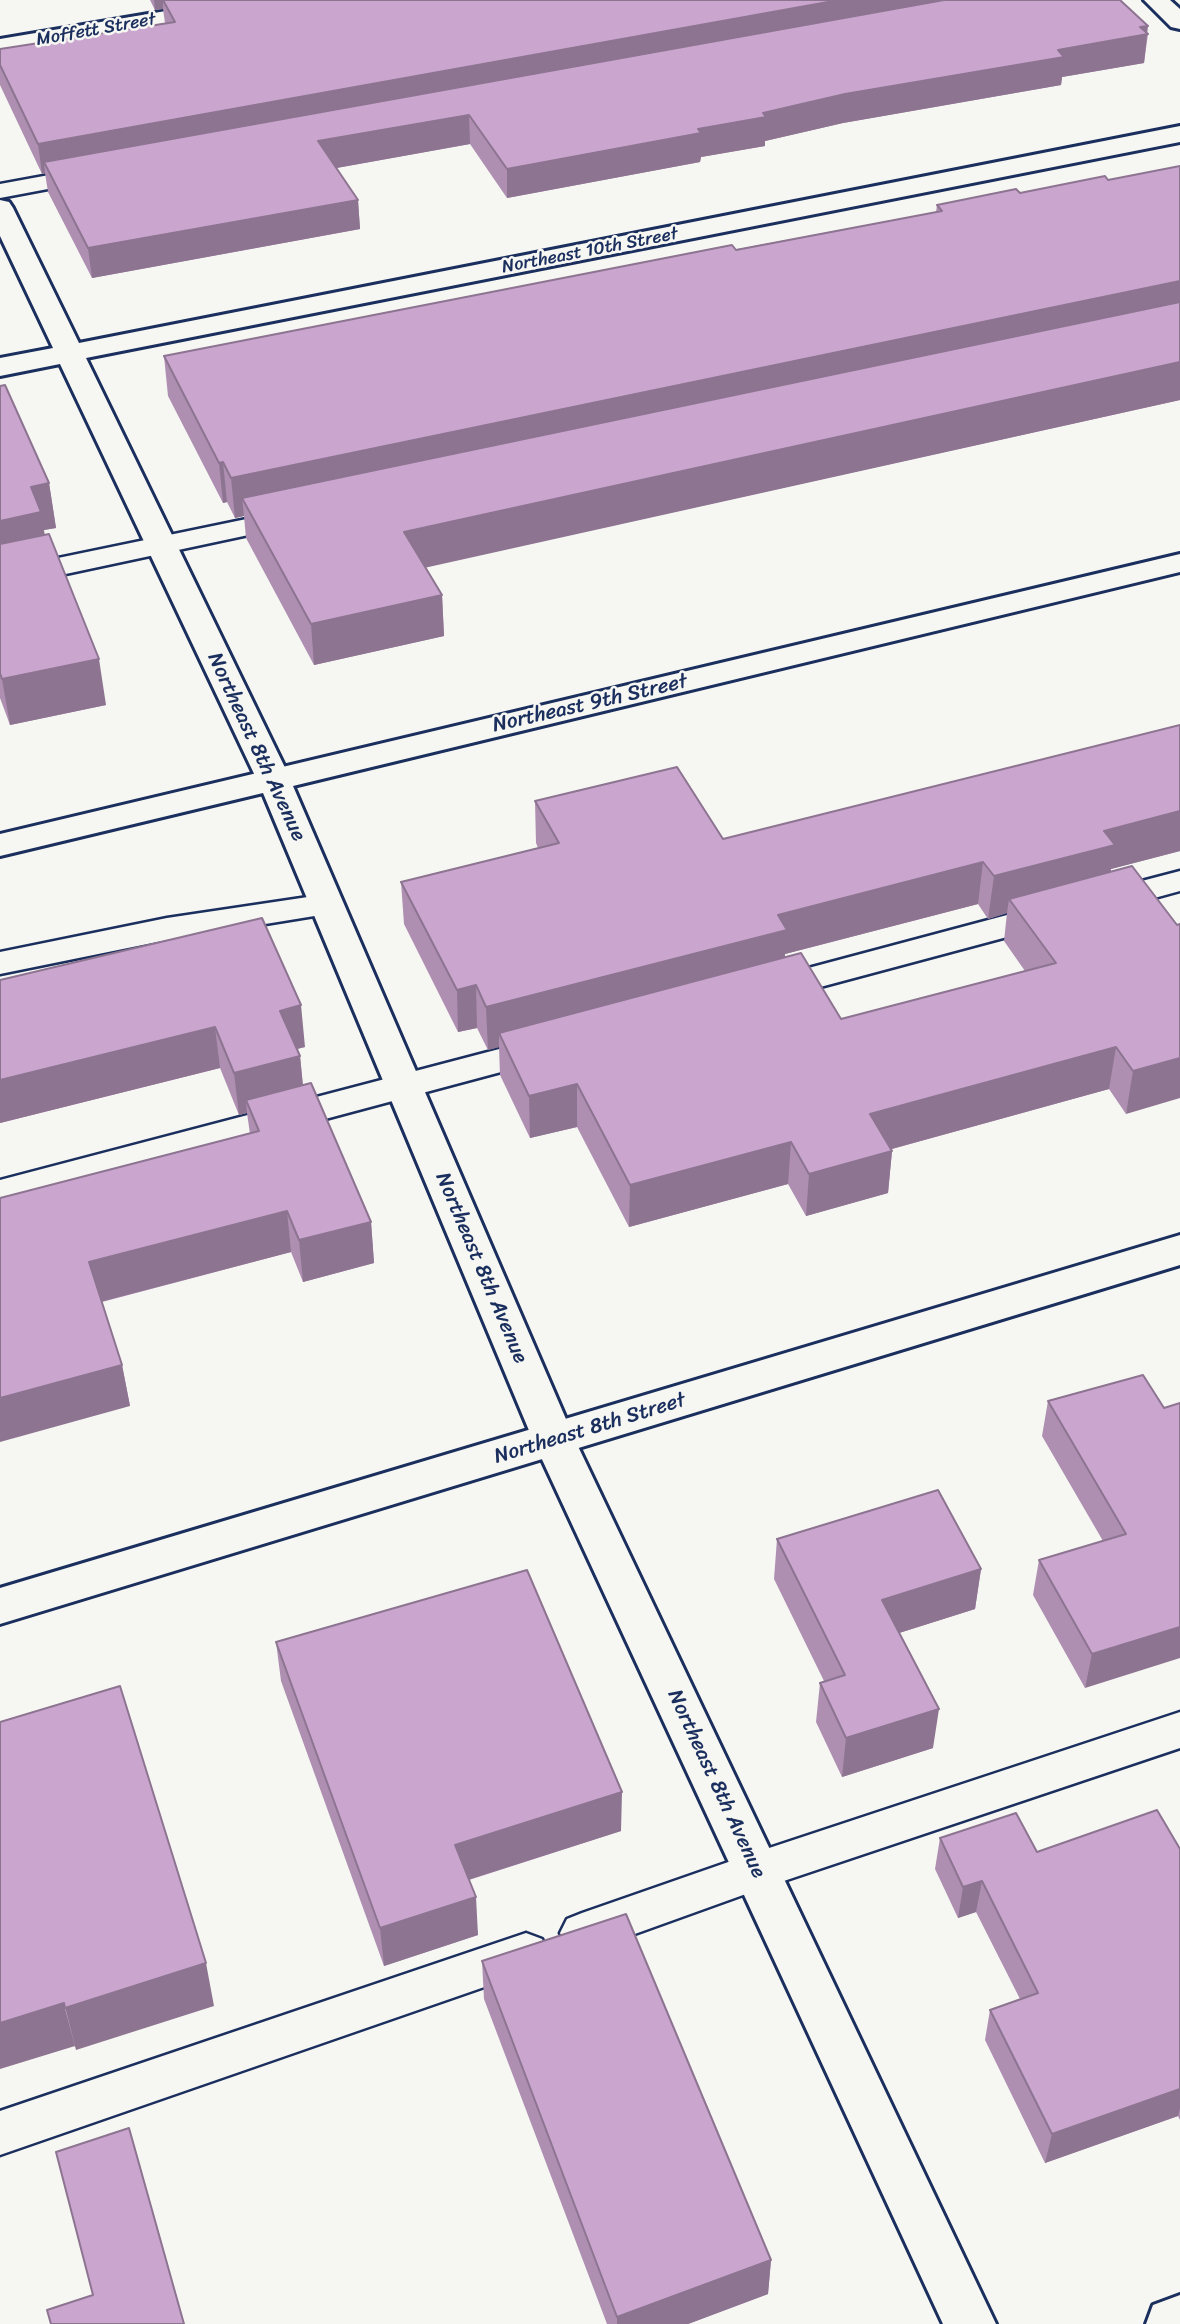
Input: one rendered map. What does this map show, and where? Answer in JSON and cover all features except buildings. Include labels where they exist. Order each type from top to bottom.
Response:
[{"type":"street","name":"Moffett Street","points":[[0,46],[274,0]]},
{"type":"street","points":[[1156,0],[1180,22]]},
{"type":"street","name":"Northeast 10th Street","points":[[0,367],[1180,134]]},
{"type":"street","name":"Northeast 8th Avenue","points":[[0,208],[274,779],[554,1440],[970,2324]]},
{"type":"street","name":"Northeast 9th Street","points":[[0,845],[1180,563]]},
{"type":"street","name":"Northeast 8th Street","points":[[0,1606],[1180,1250]]},
{"type":"street","points":[[1172,2324],[1180,2321]]},
{"type":"lane","points":[[0,191],[110,171]]},
{"type":"lane","points":[[0,579],[311,513]]},
{"type":"lane","points":[[736,998],[1180,880]]},
{"type":"lane","points":[[0,963],[167,929],[328,905]]},
{"type":"lane","points":[[0,1193],[574,1041]]},
{"type":"lane","points":[[0,2133],[230,2052],[371,2007],[757,1871],[1180,1730]]}]
